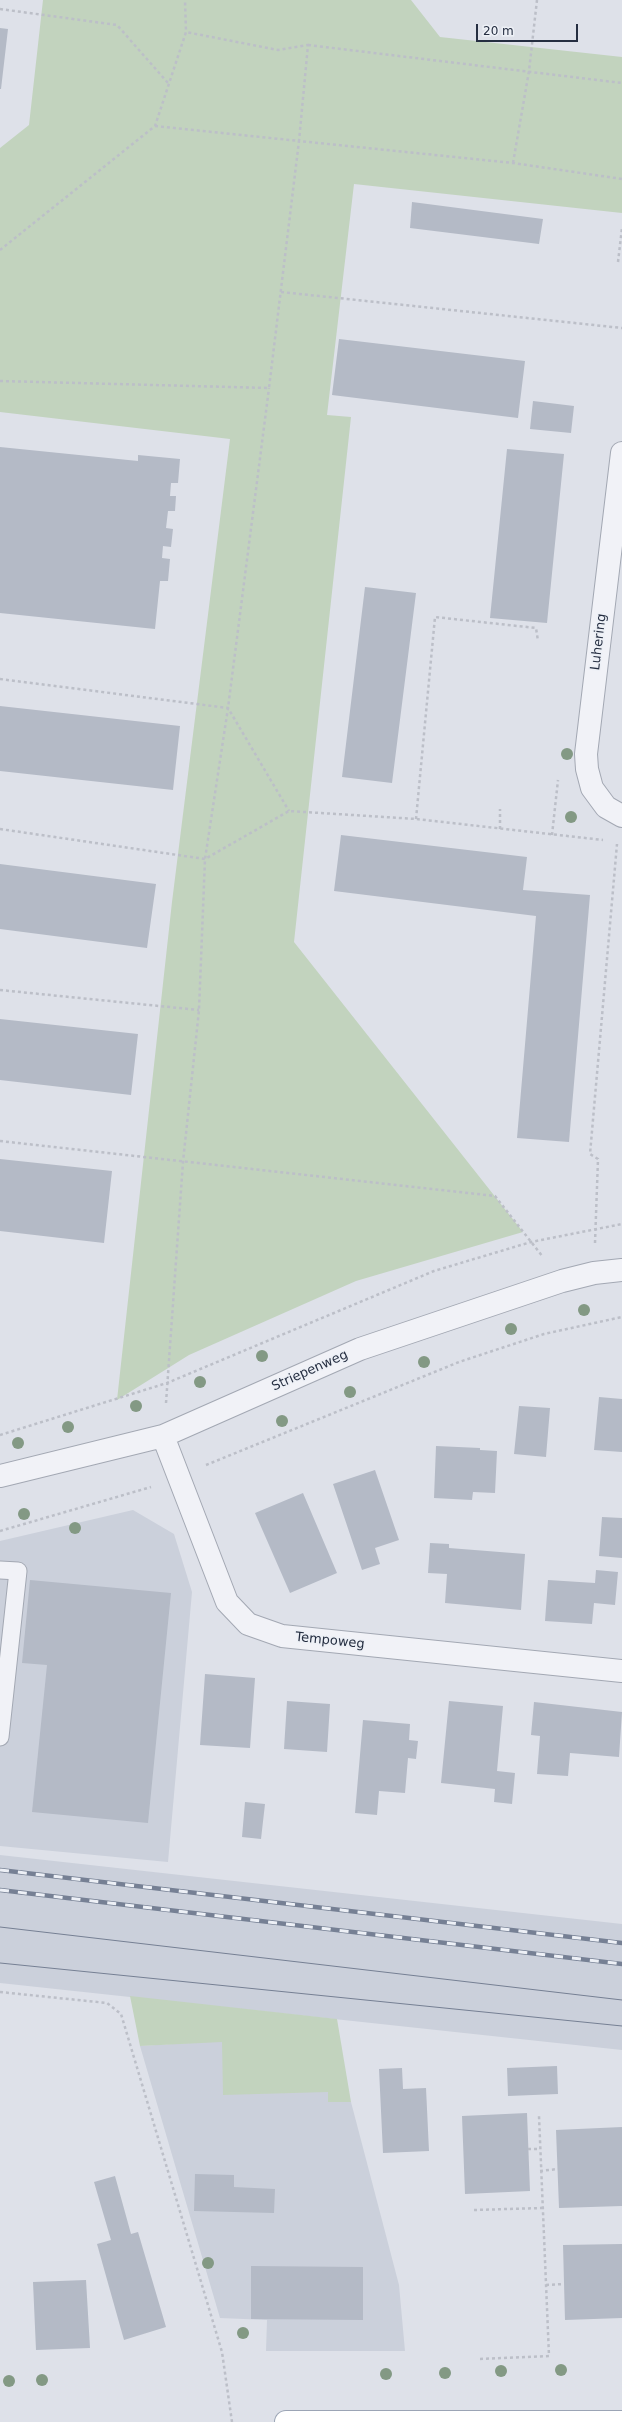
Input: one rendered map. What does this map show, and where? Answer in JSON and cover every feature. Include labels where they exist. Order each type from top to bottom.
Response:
[{"type":"main road","points":[[286,2422],[622,2422]]},
{"type":"street","name":"Luhering","points":[[622,453],[586,754],[587,769],[592,788],[606,807],[622,816]]},
{"type":"street","name":"Striepenweg","points":[[0,1476],[163,1436],[360,1349],[562,1281],[594,1273],[622,1270]]},
{"type":"street","name":"Tempoweg","points":[[163,1436],[227,1602],[248,1624],[282,1636],[622,1671]]},
{"type":"lane","points":[[0,1570],[18,1571],[0,1737]]},
{"type":"path","points":[[0,250],[155,126],[186,32],[185,0]]},
{"type":"path","points":[[513,163],[529,71],[537,0]]},
{"type":"path","points":[[0,9],[117,25],[168,83]]},
{"type":"path","points":[[186,32],[278,50],[308,45],[622,83]]},
{"type":"path","points":[[163,1436],[183,1162],[199,1010],[205,859],[228,708],[269,388],[299,141],[308,45]]},
{"type":"path","points":[[155,126],[513,163],[622,179]]},
{"type":"path","points":[[618,262],[622,228]]},
{"type":"path","points":[[281,292],[622,328]]},
{"type":"path","points":[[0,381],[269,388]]},
{"type":"path","points":[[416,819],[435,617],[536,628],[538,641]]},
{"type":"path","points":[[0,679],[228,708]]},
{"type":"path","points":[[228,708],[289,811]]},
{"type":"path","points":[[500,809],[500,829]]},
{"type":"path","points":[[0,829],[205,859],[289,811],[416,819],[618,841],[590,1154],[598,1159],[594,1273]]},
{"type":"path","points":[[0,990],[199,1010]]},
{"type":"path","points":[[0,1141],[495,1196],[562,1281]]},
{"type":"path","points":[[0,1435],[167,1383],[434,1271],[531,1242],[596,1227],[622,1224]]},
{"type":"path","points":[[0,1531],[138,1492],[459,1362],[544,1334],[622,1317]]},
{"type":"path","points":[[0,1992],[107,2002],[121,2014],[222,2352],[232,2422]]},
{"type":"path","points":[[480,2359],[549,2356],[539,2149],[539,2116]]},
{"type":"path","points":[[528,2149],[539,2149]]},
{"type":"path","points":[[540,2171],[558,2170]]},
{"type":"path","points":[[474,2210],[542,2208]]},
{"type":"path","points":[[546,2285],[564,2284]]},
{"type":"shaded area","points":[[133,1510],[174,1534],[192,1592],[168,1862],[0,1846],[0,1541]]},
{"type":"shaded area","points":[[0,1855],[622,1924],[622,2050],[0,1983]]},
{"type":"shaded area","points":[[222,2041],[328,2092],[328,2102],[351,2102],[399,2285],[405,2351],[266,2351],[267,2320],[220,2318],[140,2046]]},
{"type":"green space","points":[[43,0],[411,0],[440,37],[622,57],[622,213],[354,184],[327,415],[351,417],[294,942],[523,1232],[356,1281],[189,1355],[117,1400],[172,902],[230,439],[0,412],[0,148],[29,125]]},
{"type":"green space","points":[[130,1996],[337,2019],[351,2102],[328,2102],[328,2092],[223,2095],[222,2042],[140,2046]]},
{"type":"building","points":[[0,28],[8,29],[1,89],[0,89]]},
{"type":"building","points":[[412,202],[543,219],[539,244],[410,228]]},
{"type":"building","points":[[339,339],[525,361],[518,418],[332,395]]},
{"type":"building","points":[[533,401],[574,406],[571,433],[530,429]]},
{"type":"building","points":[[0,447],[138,461],[138,455],[180,459],[178,483],[171,483],[170,496],[176,496],[175,511],[168,511],[166,528],[173,529],[171,547],[163,546],[162,558],[170,559],[168,581],[160,581],[155,629],[0,613]]},
{"type":"building","points":[[507,449],[564,454],[547,623],[490,618]]},
{"type":"building","points":[[365,587],[416,593],[392,783],[342,777]]},
{"type":"building","points":[[0,706],[180,726],[173,790],[0,771]]},
{"type":"building","points":[[341,835],[527,857],[523,890],[590,895],[569,1142],[517,1138],[536,916],[334,891]]},
{"type":"building","points":[[0,864],[156,884],[147,948],[0,929]]},
{"type":"building","points":[[0,1019],[138,1034],[131,1095],[0,1080]]},
{"type":"building","points":[[0,1159],[112,1171],[104,1243],[0,1231]]},
{"type":"building","points":[[599,1397],[622,1399],[622,1452],[594,1450]]},
{"type":"building","points":[[519,1406],[550,1408],[546,1457],[514,1454]]},
{"type":"building","points":[[436,1446],[480,1448],[480,1450],[497,1451],[495,1493],[473,1492],[472,1500],[434,1498]]},
{"type":"building","points":[[375,1470],[399,1540],[375,1548],[380,1564],[362,1570],[333,1484]]},
{"type":"building","points":[[303,1493],[337,1573],[290,1593],[255,1513]]},
{"type":"building","points":[[602,1517],[622,1518],[622,1558],[599,1556]]},
{"type":"building","points":[[430,1543],[449,1544],[449,1548],[525,1554],[521,1610],[445,1603],[447,1574],[428,1573]]},
{"type":"building","points":[[596,1570],[618,1572],[615,1605],[594,1603],[592,1624],[545,1621],[548,1580],[595,1583]]},
{"type":"building","points":[[30,1580],[171,1593],[148,1823],[32,1812],[47,1665],[22,1663]]},
{"type":"building","points":[[205,1674],[255,1678],[250,1748],[200,1745]]},
{"type":"building","points":[[287,1701],[330,1704],[327,1752],[284,1749]]},
{"type":"building","points":[[449,1701],[503,1706],[497,1771],[515,1773],[512,1804],[494,1802],[495,1789],[441,1783]]},
{"type":"building","points":[[534,1702],[622,1712],[619,1757],[570,1753],[568,1776],[537,1774],[540,1736],[531,1735]]},
{"type":"building","points":[[363,1720],[410,1724],[409,1740],[418,1741],[416,1759],[408,1758],[405,1793],[379,1791],[377,1815],[355,1813]]},
{"type":"building","points":[[245,1802],[265,1804],[261,1839],[242,1837]]},
{"type":"building","points":[[557,2066],[558,2094],[508,2096],[507,2068]]},
{"type":"building","points":[[402,2068],[403,2089],[426,2088],[429,2151],[383,2153],[379,2069]]},
{"type":"building","points":[[527,2113],[530,2191],[465,2194],[462,2116]]},
{"type":"building","points":[[622,2127],[622,2206],[559,2208],[556,2130]]},
{"type":"building","points":[[195,2174],[234,2175],[234,2187],[275,2189],[274,2213],[194,2211]]},
{"type":"building","points":[[115,2176],[131,2234],[138,2232],[166,2327],[124,2340],[97,2244],[111,2240],[94,2182]]},
{"type":"building","points":[[622,2244],[622,2318],[565,2320],[563,2245]]},
{"type":"building","points":[[251,2266],[363,2267],[363,2320],[251,2319]]},
{"type":"building","points":[[86,2280],[90,2348],[36,2350],[33,2282]]},
{"type":"tram line","points":[[0,1927],[622,2000]]},
{"type":"tram line","points":[[0,1963],[622,2026]]},
{"type":"railway","points":[[0,1870],[622,1943]]},
{"type":"railway","points":[[0,1890],[622,1964]]}]
